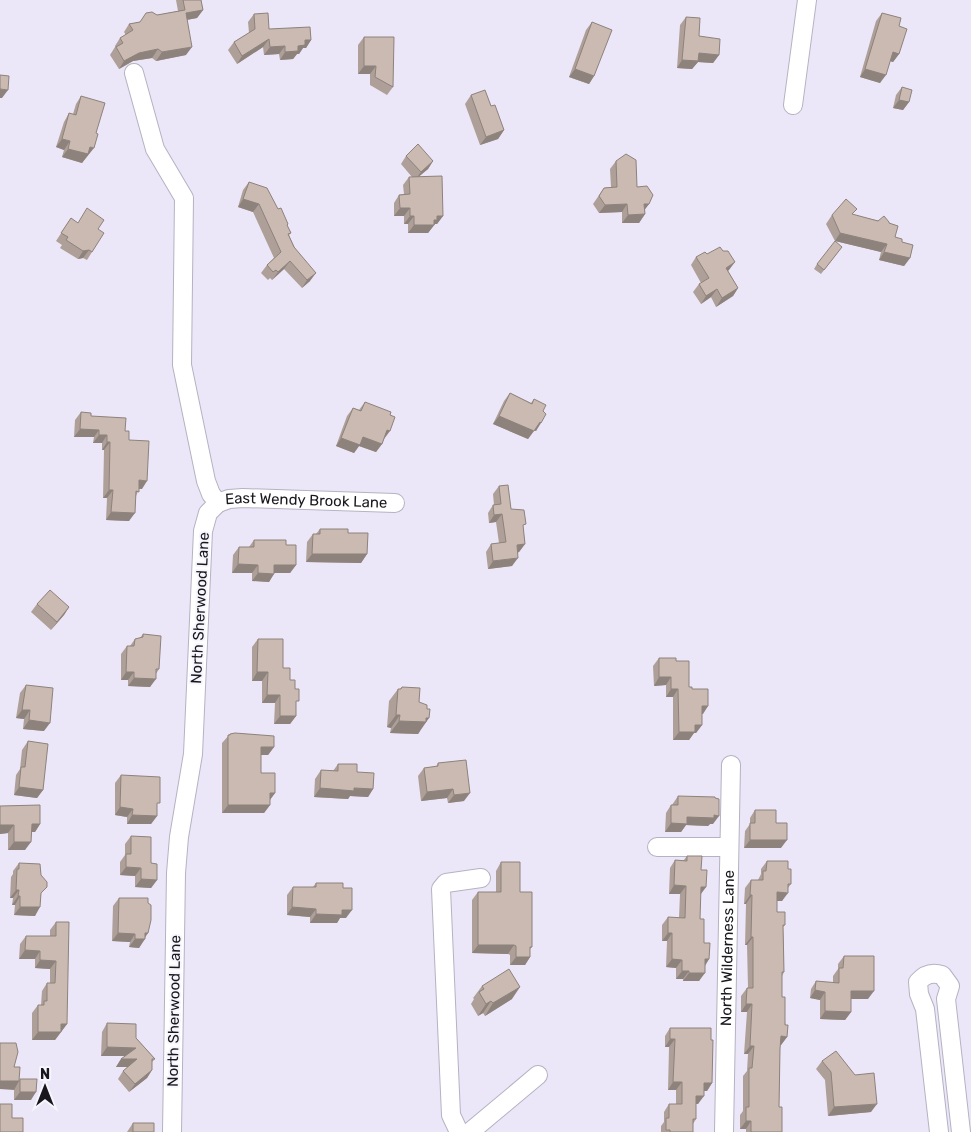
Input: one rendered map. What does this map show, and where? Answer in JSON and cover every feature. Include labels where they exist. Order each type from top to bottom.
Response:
[{"type":"street","points":[[793,105],[807,0]]},
{"type":"street","points":[[134,72],[155,148],[184,198],[182,365],[206,481],[211,494],[218,503]]},
{"type":"street","name":"East Wendy Brook Lane","points":[[218,503],[229,499],[243,498],[395,503]]},
{"type":"street","name":"North Sherwood Lane","points":[[172,1132],[176,873],[179,837],[193,754],[203,531],[208,514],[218,503]]},
{"type":"street","name":"North Wilderness Lane","points":[[724,1132],[731,764]]},
{"type":"street","points":[[657,847],[729,847]]},
{"type":"street","points":[[459,1132],[451,1115],[441,889],[446,884],[481,878]]},
{"type":"street","points":[[938,1132],[925,1009],[917,988],[918,982],[923,976],[936,973],[942,975],[950,986],[946,999],[961,1132]]},
{"type":"street","points":[[470,1132],[538,1075]]},
{"type":"building","points":[[183,0],[201,0],[203,10],[186,13],[192,47],[162,52],[158,49],[139,53],[124,61],[116,47],[123,43],[120,38],[133,30],[129,24],[140,22],[146,13],[152,12],[157,15],[185,10]]},
{"type":"building","points":[[268,13],[269,29],[310,27],[311,40],[305,40],[305,45],[298,46],[298,51],[285,52],[285,46],[270,47],[269,39],[242,56],[234,42],[255,29],[254,14]]},
{"type":"building","points":[[882,13],[901,18],[899,26],[907,29],[899,54],[893,52],[886,75],[865,69]]},
{"type":"building","points":[[686,17],[700,18],[699,36],[720,39],[719,55],[699,53],[698,61],[682,60]]},
{"type":"building","points":[[592,22],[612,30],[594,76],[575,69]]},
{"type":"building","points":[[364,37],[394,37],[393,87],[375,77],[376,66],[364,66]]},
{"type":"building","points":[[0,75],[9,76],[8,90],[0,89]]},
{"type":"building","points":[[902,87],[912,90],[909,102],[899,100]]},
{"type":"building","points":[[485,90],[491,106],[495,105],[504,130],[486,137],[471,95]]},
{"type":"building","points":[[81,96],[105,103],[96,133],[98,134],[94,148],[90,147],[88,154],[68,149],[70,141],[62,139],[69,113],[76,115]]},
{"type":"building","points":[[418,144],[433,161],[421,172],[406,156]]},
{"type":"building","points":[[626,154],[636,160],[637,187],[647,186],[653,195],[649,204],[644,204],[645,214],[628,215],[627,204],[605,205],[599,196],[604,188],[617,187],[616,161]]},
{"type":"building","points":[[442,176],[443,216],[437,216],[437,220],[434,220],[434,225],[414,225],[414,216],[410,216],[410,208],[400,208],[399,195],[410,194],[409,177]]},
{"type":"building","points":[[249,182],[267,188],[278,209],[281,208],[291,233],[288,234],[294,247],[316,273],[307,280],[290,261],[278,272],[276,270],[273,272],[267,265],[281,252],[259,204],[243,199]]},
{"type":"building","points":[[846,199],[857,209],[852,214],[878,221],[884,216],[889,223],[898,226],[895,237],[902,239],[902,242],[913,245],[910,258],[884,252],[887,244],[840,233],[832,215]]},
{"type":"building","points":[[87,208],[104,220],[98,229],[104,233],[92,252],[89,250],[83,251],[66,240],[68,237],[61,233],[71,218],[78,223]]},
{"type":"building","points":[[835,241],[842,247],[824,270],[817,264]]},
{"type":"building","points":[[720,247],[723,251],[728,251],[735,262],[726,268],[738,288],[722,298],[717,289],[706,296],[699,284],[709,278],[696,257]]},
{"type":"building","points":[[510,393],[532,404],[534,399],[546,405],[543,411],[546,414],[534,431],[499,416]]},
{"type":"building","points":[[365,402],[391,412],[390,415],[395,417],[390,431],[387,430],[382,444],[363,437],[360,445],[341,438],[353,408],[361,411]]},
{"type":"building","points":[[81,412],[91,413],[91,416],[126,418],[125,431],[129,431],[129,440],[149,441],[147,481],[139,480],[139,492],[136,491],[135,513],[111,512],[113,490],[109,490],[110,442],[107,442],[107,435],[99,435],[99,430],[80,429]]},
{"type":"building","points":[[508,485],[511,509],[524,510],[526,524],[523,525],[525,544],[517,545],[518,558],[493,561],[491,544],[506,542],[502,514],[494,515],[493,505],[501,504],[499,486]]},
{"type":"building","points":[[320,529],[348,529],[348,533],[368,533],[367,554],[312,554],[313,534],[320,534]]},
{"type":"building","points":[[254,540],[286,540],[286,545],[296,545],[296,565],[274,565],[274,574],[258,573],[258,565],[238,564],[239,547],[254,547]]},
{"type":"building","points":[[50,590],[69,607],[57,622],[37,604]]},
{"type":"building","points":[[143,634],[161,636],[159,669],[156,669],[156,679],[134,678],[134,672],[126,672],[127,646],[134,646],[135,639],[143,637]]},
{"type":"building","points":[[258,639],[283,639],[283,668],[290,668],[290,680],[295,680],[295,689],[299,689],[299,701],[296,701],[296,716],[280,716],[280,695],[267,695],[268,672],[257,672]]},
{"type":"building","points":[[659,658],[676,658],[676,661],[689,661],[689,687],[692,687],[692,689],[708,689],[708,706],[702,706],[702,725],[695,725],[695,732],[679,732],[678,689],[671,689],[671,677],[659,677]]},
{"type":"building","points":[[26,685],[53,688],[50,723],[29,720],[30,710],[22,710]]},
{"type":"building","points":[[402,687],[420,688],[419,702],[427,705],[427,709],[430,709],[429,718],[426,718],[426,722],[399,721],[400,715],[396,715],[398,689]]},
{"type":"building","points":[[235,733],[274,736],[274,747],[261,747],[261,773],[275,773],[275,793],[270,793],[270,805],[228,805],[228,735]]},
{"type":"building","points":[[28,741],[48,744],[43,790],[19,787],[21,767],[25,767]]},
{"type":"building","points":[[466,760],[470,793],[454,795],[453,789],[427,792],[424,768],[438,766],[438,763]]},
{"type":"building","points":[[338,764],[357,764],[357,772],[374,773],[373,789],[354,788],[354,791],[320,788],[321,770],[338,771]]},
{"type":"building","points":[[121,775],[160,777],[160,803],[157,803],[157,816],[132,815],[133,809],[120,807]]},
{"type":"building","points":[[678,796],[715,797],[719,799],[719,816],[714,815],[714,818],[687,817],[687,824],[671,823],[671,805],[678,805]]},
{"type":"building","points":[[40,805],[40,824],[32,824],[31,842],[14,842],[14,825],[0,825],[0,806]]},
{"type":"building","points":[[755,810],[776,810],[776,823],[787,823],[787,840],[750,840],[750,823],[755,823]]},
{"type":"building","points":[[131,836],[151,837],[151,863],[157,864],[157,880],[141,879],[141,868],[126,867],[126,854],[131,854]]},
{"type":"building","points":[[687,856],[702,856],[701,870],[707,870],[706,887],[701,887],[700,919],[704,919],[704,943],[710,943],[709,959],[705,959],[705,973],[682,971],[682,960],[672,959],[672,933],[668,933],[668,917],[685,918],[686,886],[674,885],[675,860],[687,861]]},
{"type":"building","points":[[767,861],[788,861],[788,869],[791,869],[791,884],[788,884],[788,893],[777,892],[777,912],[785,912],[785,925],[783,925],[784,972],[782,972],[782,997],[785,997],[785,1025],[788,1025],[787,1037],[781,1036],[780,1049],[779,1107],[782,1107],[782,1132],[751,1132],[751,1121],[746,1121],[746,1107],[749,1107],[749,1068],[752,1068],[754,1046],[750,1046],[752,1004],[746,1004],[747,988],[753,988],[752,895],[750,895],[751,880],[763,880],[763,871],[766,871]]},
{"type":"building","points":[[501,862],[520,862],[520,892],[532,892],[532,947],[530,947],[530,957],[516,957],[516,946],[514,945],[478,945],[478,892],[501,892]]},
{"type":"building","points":[[19,863],[40,864],[41,875],[47,882],[47,887],[41,893],[40,907],[20,907],[19,890],[16,890]]},
{"type":"building","points":[[316,883],[343,883],[343,888],[352,888],[352,910],[342,910],[342,915],[316,914],[316,909],[292,907],[293,887],[316,887]]},
{"type":"building","points":[[119,898],[148,898],[148,903],[151,905],[151,920],[148,933],[145,933],[145,939],[135,939],[135,934],[118,933]]},
{"type":"building","points":[[56,922],[69,922],[67,1024],[61,1024],[61,1032],[38,1032],[38,1005],[44,1005],[44,1001],[47,1001],[47,983],[55,983],[56,961],[40,960],[40,951],[25,950],[26,936],[56,936]]},
{"type":"building","points":[[844,956],[874,956],[874,991],[851,991],[851,1012],[825,1011],[825,992],[815,990],[816,981],[839,983],[839,968],[843,968]]},
{"type":"building","points":[[509,969],[520,987],[493,1003],[491,1001],[486,1004],[479,992],[484,989],[482,986]]},
{"type":"building","points":[[107,1023],[136,1024],[136,1038],[155,1059],[152,1059],[152,1070],[135,1084],[123,1071],[137,1059],[121,1059],[136,1048],[107,1047]]},
{"type":"building","points":[[670,1028],[711,1028],[711,1040],[713,1040],[712,1083],[704,1083],[704,1096],[696,1096],[696,1119],[693,1119],[693,1132],[670,1132],[670,1130],[666,1130],[666,1118],[669,1118],[669,1104],[682,1104],[682,1082],[673,1082],[675,1039],[670,1039]]},
{"type":"building","points":[[0,1043],[16,1043],[18,1052],[14,1067],[20,1067],[19,1081],[0,1081]]},
{"type":"building","points":[[836,1051],[855,1075],[874,1073],[877,1104],[834,1107],[831,1072],[822,1061]]},
{"type":"building","points":[[20,1079],[37,1079],[36,1092],[20,1092]]},
{"type":"building","points":[[0,1104],[12,1104],[12,1118],[23,1118],[23,1132],[0,1132]]},
{"type":"building","points":[[133,1123],[154,1123],[154,1132],[133,1132]]}]
